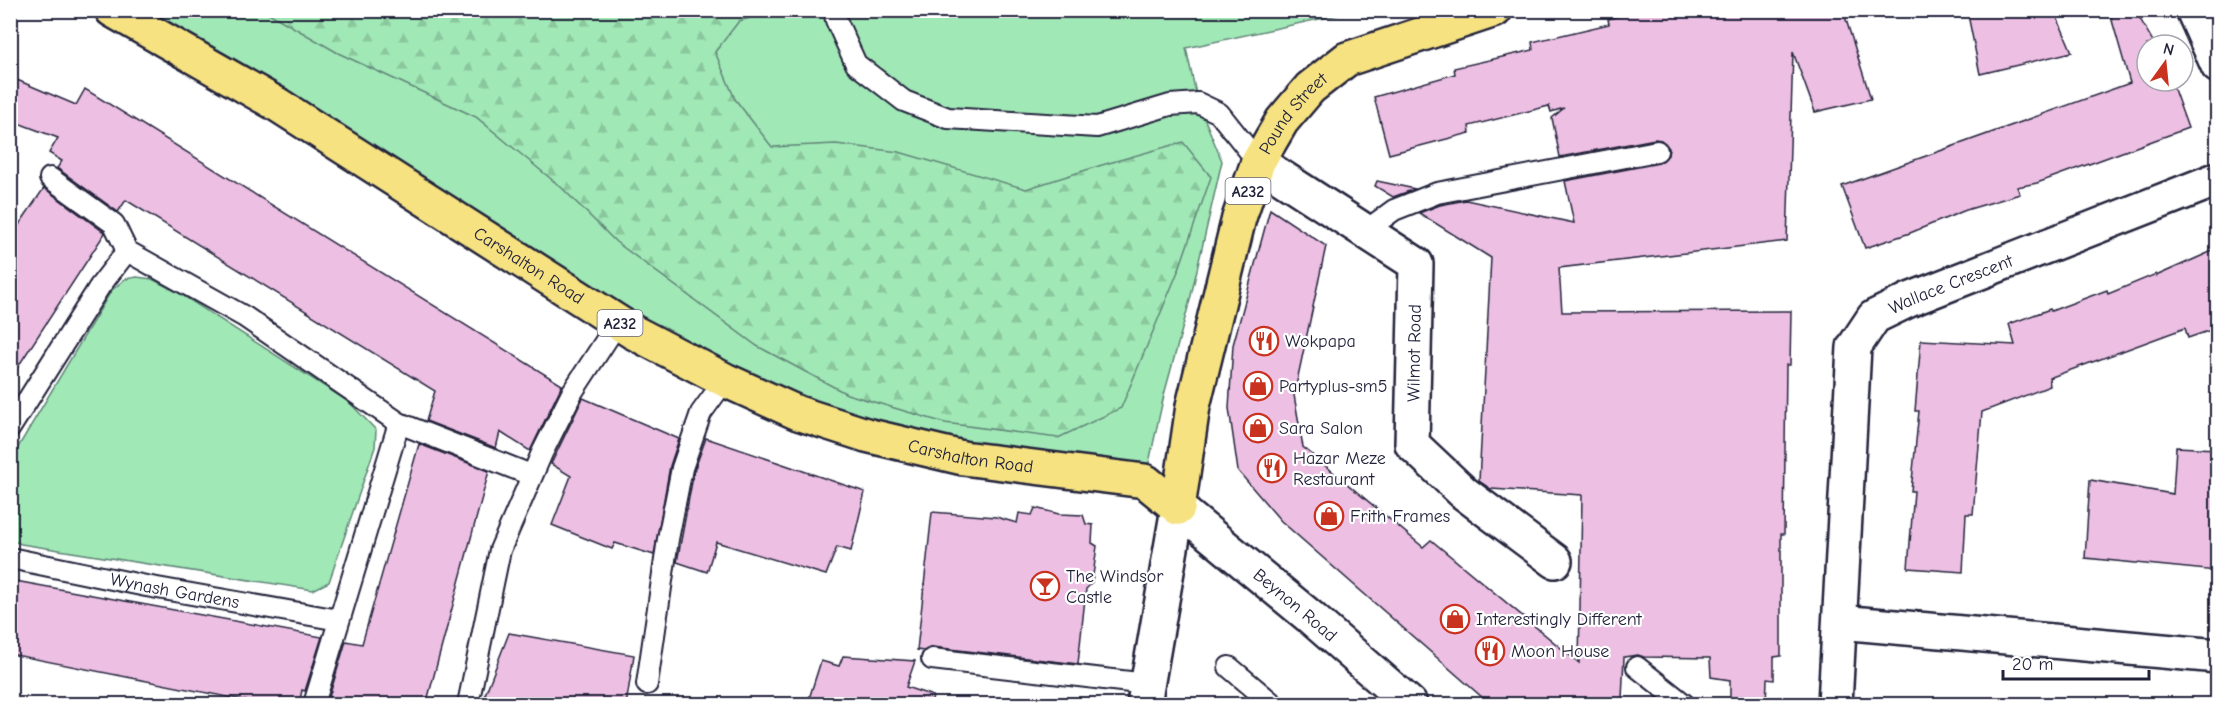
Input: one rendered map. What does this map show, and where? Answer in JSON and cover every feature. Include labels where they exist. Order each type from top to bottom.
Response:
[{"type":"highway","name":"Carshalton Road","points":[[112,10],[275,103],[618,322],[725,380],[798,413],[866,435],[963,458],[1145,481],[1178,507]]},
{"type":"highway","name":"Pound Street","points":[[1178,507],[1193,406],[1239,218],[1258,162],[1282,121],[1310,88],[1347,59],[1495,10]]},
{"type":"street","points":[[2193,10],[2217,66]]},
{"type":"street","name":"Wilmot Road","points":[[1258,162],[1416,264],[1412,444],[1464,493],[1555,561]]},
{"type":"street","name":"Wallace Crescent","points":[[1835,705],[1854,347],[1874,317],[1909,300],[2217,179]]},
{"type":"street","points":[[1146,694],[1178,507]]},
{"type":"street","name":"Beynon Road","points":[[1178,507],[1410,705]]},
{"type":"street","points":[[1840,622],[2217,656]]},
{"type":"lane","points":[[834,10],[836,20],[856,64],[904,100],[948,118],[1097,127],[1170,105],[1198,103],[1219,112],[1258,162]]},
{"type":"lane","points":[[1364,232],[1394,210],[1437,193],[1657,151]]},
{"type":"lane","points":[[50,178],[114,224],[127,251],[245,317],[399,423],[531,475]]},
{"type":"lane","points":[[10,428],[100,286],[127,251]]},
{"type":"lane","points":[[468,705],[500,550],[531,475],[573,391],[618,322]]},
{"type":"lane","points":[[647,684],[668,539],[682,468],[701,413],[725,380]]},
{"type":"lane","points":[[314,705],[399,423]]},
{"type":"lane","name":"Wynash Gardens","points":[[10,558],[146,586],[339,620]]},
{"type":"lane","points":[[932,659],[1146,694]]},
{"type":"lane","points":[[1229,667],[1264,702]]},
{"type":"lane","points":[[1637,668],[1684,705]]},
{"type":"green space","points":[[137,11],[1356,11],[1186,48],[1198,103],[1222,161],[1145,481],[983,455],[827,412],[735,371],[626,313]]},
{"type":"green space","points":[[265,11],[775,11],[739,21],[715,52],[735,99],[772,147],[836,144],[899,152],[1026,189],[1183,142],[1211,177],[1179,269],[1121,408],[1058,438],[945,423],[847,394],[757,346],[616,242],[562,188],[476,117],[338,53]]},
{"type":"green space","points":[[137,277],[152,279],[179,293],[349,402],[376,430],[375,447],[329,582],[313,590],[21,544],[11,540],[11,459],[111,291],[125,279]]},
{"type":"building","points":[[1641,10],[1843,10],[1871,99],[1815,112],[1793,52],[1787,241],[1559,268],[1562,312],[1791,311],[1790,365],[1786,365],[1784,534],[1781,534],[1781,656],[1774,657],[1774,680],[1767,679],[1766,705],[1730,705],[1730,680],[1711,677],[1710,658],[1638,655],[1624,657],[1622,699],[1629,705],[1491,705],[1281,521],[1238,471],[1229,408],[1233,345],[1270,209],[1326,246],[1294,395],[1303,447],[1423,547],[1431,540],[1579,663],[1582,495],[1491,489],[1479,481],[1491,258],[1419,213],[1440,205],[1466,200],[1574,223],[1565,181],[1659,163],[1668,155],[1669,148],[1661,140],[1655,139],[1560,157],[1552,118],[1564,108],[1551,112],[1549,106],[1469,126],[1470,133],[1389,154],[1374,97],[1455,74],[1454,68],[1533,50],[1532,42],[1609,24],[1608,19]]},
{"type":"building","points":[[1967,10],[2054,10],[2072,52],[1980,74]]},
{"type":"building","points":[[2109,10],[2135,10],[2148,33],[2135,33],[2135,93],[2175,93],[2188,128],[2037,183],[2017,187],[2020,194],[1966,210],[1910,233],[1865,248],[1842,186],[2130,83]]},
{"type":"building","points":[[10,77],[76,105],[85,89],[562,385],[530,451],[500,432],[496,448],[426,421],[435,391],[126,200],[118,212],[57,168],[62,161],[49,153],[58,138],[10,120]]},
{"type":"building","points":[[1377,181],[1415,189],[1393,197],[1375,186]]},
{"type":"building","points":[[44,188],[105,233],[10,379],[10,238]]},
{"type":"building","points":[[2217,249],[2217,328],[2188,338],[2185,328],[2049,378],[2050,386],[1982,412],[1973,514],[1966,514],[1963,572],[1908,568],[1914,491],[1911,491],[1919,411],[1915,411],[1921,340],[2015,345],[2009,324],[2107,290],[2108,294]]},
{"type":"building","points":[[583,398],[679,439],[670,466],[654,555],[615,543],[612,549],[552,525],[571,476],[551,464]]},
{"type":"building","points":[[706,438],[865,492],[851,551],[837,547],[826,575],[716,542],[707,572],[677,562],[694,471]]},
{"type":"building","points":[[419,444],[489,471],[426,705],[355,705],[329,697],[346,641],[362,644]]},
{"type":"building","points":[[2176,447],[2216,449],[2217,571],[2085,558],[2090,480],[2173,494]]},
{"type":"building","name":"The Windsor Castle","points":[[1035,508],[1059,514],[1083,515],[1086,524],[1093,525],[1092,543],[1097,546],[1092,583],[1086,589],[1078,664],[933,647],[924,651],[917,650],[932,512],[996,517],[1017,523],[1019,513],[1032,515]]},
{"type":"building","points":[[10,580],[322,637],[305,691],[302,690],[299,705],[268,705],[10,654]]},
{"type":"building","points":[[509,633],[634,655],[626,705],[481,705]]},
{"type":"building","points":[[843,656],[915,661],[906,687],[933,696],[931,705],[807,705],[821,661],[839,666]]},
{"type":"place","name":"Wokpapa","points":[[1264,341]]},
{"type":"place","name":"Partyplus-sm5","points":[[1258,386]]},
{"type":"place","name":"Sara Salon","points":[[1258,428]]},
{"type":"place","name":"Hazar Meze Restaurant","points":[[1272,468]]},
{"type":"place","name":"Frith Frames","points":[[1329,516]]},
{"type":"place","name":"The Windsor Castle","points":[[1045,586]]},
{"type":"place","name":"Interestingly Different","points":[[1455,619]]},
{"type":"place","name":"Moon House","points":[[1490,651]]}]
